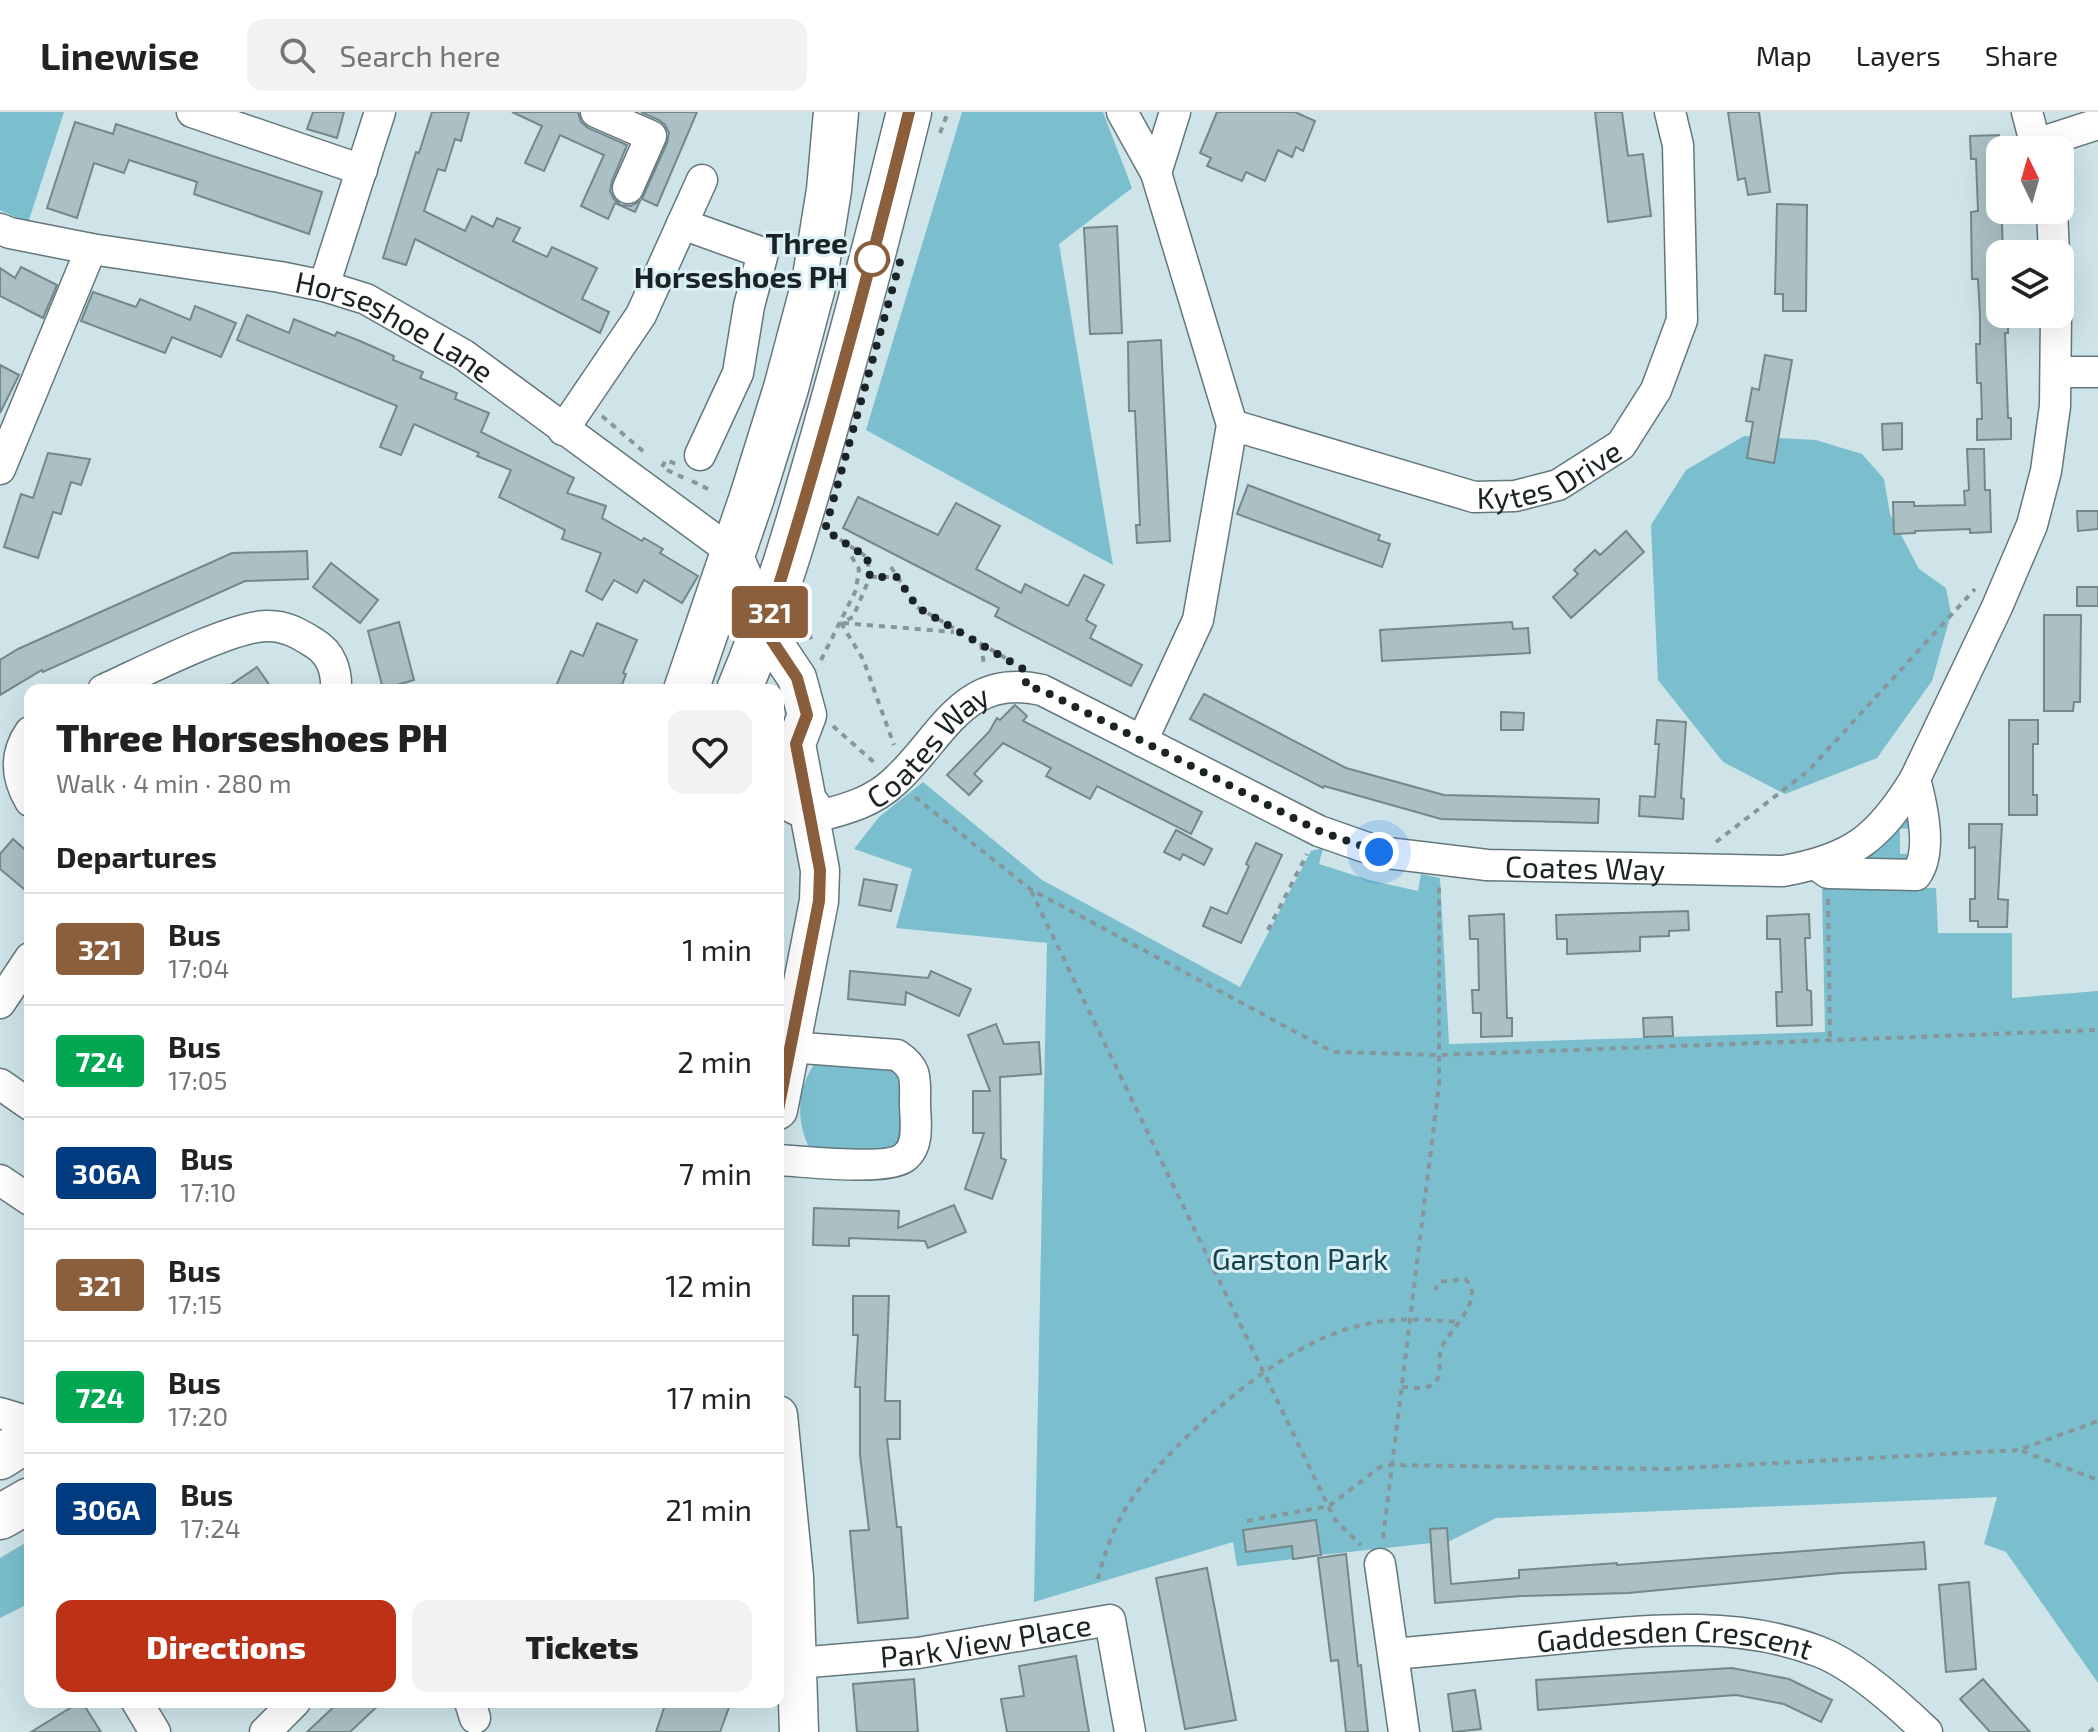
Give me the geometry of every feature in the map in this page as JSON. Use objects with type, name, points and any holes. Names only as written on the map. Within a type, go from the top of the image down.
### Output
[{"type":"highway","points":[[688,684],[786,388],[814,283],[829,190],[836,112]]},
{"type":"highway","points":[[742,684],[765,630],[839,380],[923,127]]},
{"type":"highway","points":[[732,552],[774,506],[806,399],[839,380]]},
{"type":"highway","points":[[718,684],[765,630]]},
{"type":"highway","points":[[0,1457],[24,1442]]},
{"type":"highway","points":[[0,1517],[24,1503]]},
{"type":"main road","points":[[732,552],[765,630],[797,678],[807,715],[787,737],[800,806],[820,870],[819,901],[784,1076]]},
{"type":"main road","points":[[764,684],[765,630]]},
{"type":"main road","points":[[784,1536],[797,1663],[799,1732]]},
{"type":"street","points":[[192,112],[362,170]]},
{"type":"street","points":[[324,286],[380,112]]},
{"type":"street","points":[[596,112],[651,136],[628,188]]},
{"type":"street","points":[[1122,112],[1156,173],[1232,425],[1198,620],[1142,741]]},
{"type":"street","points":[[1156,173],[1175,112]]},
{"type":"street","name":"Kytes Drive","points":[[1232,425],[1474,497],[1515,496],[1558,485],[1621,445],[1656,390],[1682,320],[1678,145],[1670,112]]},
{"type":"street","points":[[2027,112],[2033,136]]},
{"type":"street","points":[[2066,136],[2098,124]]},
{"type":"street","points":[[563,430],[641,315],[702,180]]},
{"type":"street","points":[[682,224],[763,253],[749,306],[738,373],[700,455]]},
{"type":"street","name":"Horseshoe Lane","points":[[0,229],[91,249],[280,277],[366,299],[464,355],[732,552]]},
{"type":"street","points":[[0,469],[91,249]]},
{"type":"street","name":"Coates Way","points":[[800,806],[862,804],[896,781],[960,708],[973,698],[995,689],[1027,687],[1042,690],[1319,831],[1379,852],[1487,865],[1783,871],[1822,869],[1876,833],[1915,779],[2032,525],[2046,471],[2057,372],[2056,328]]},
{"type":"street","points":[[2057,372],[2098,372]]},
{"type":"street","points":[[738,373],[786,388]]},
{"type":"street","points":[[117,684],[241,630],[268,625],[296,632],[320,646],[332,660],[335,684]]},
{"type":"street","points":[[24,743],[18,771],[24,791]]},
{"type":"street","points":[[1822,869],[1906,877],[1916,875],[1924,860],[1924,834],[1923,809],[1915,779]]},
{"type":"street","points":[[0,1003],[24,967]]},
{"type":"street","points":[[784,1160],[867,1165],[895,1163],[907,1156],[915,1141],[915,1077],[910,1064],[897,1055],[789,1047]]},
{"type":"street","points":[[0,1084],[24,1101]]},
{"type":"street","points":[[0,1180],[24,1195]]},
{"type":"street","points":[[0,1413],[24,1420]]},
{"type":"street","points":[[1380,1564],[1404,1732]]},
{"type":"street","name":"Park View Place","points":[[797,1663],[918,1653],[1110,1620],[1130,1732]]},
{"type":"street","name":"Gaddesden Crescent","points":[[1394,1654],[1660,1630],[1712,1630],[1771,1637],[1822,1652],[1865,1680],[1927,1732]]},
{"type":"street","points":[[141,1708],[155,1732]]},
{"type":"street","points":[[265,1732],[289,1708]]},
{"type":"path","points":[[923,127],[948,112]]},
{"type":"path","points":[[596,411],[662,467],[712,491]]},
{"type":"path","points":[[707,499],[714,497]]},
{"type":"path","points":[[825,530],[867,557],[870,577],[853,617],[841,623]]},
{"type":"path","points":[[805,605],[817,667],[841,623],[858,579],[857,561],[850,554]]},
{"type":"path","points":[[891,567],[917,607],[1023,669],[1027,687]]},
{"type":"path","points":[[1697,869],[1703,852],[1808,771],[1990,575],[2009,578]]},
{"type":"path","points":[[870,577],[897,577]]},
{"type":"path","points":[[841,623],[959,632]]},
{"type":"path","points":[[841,623],[863,659],[899,778]]},
{"type":"path","points":[[829,722],[1030,889],[1333,1052],[1440,1055],[2098,1030]]},
{"type":"path","points":[[1268,930],[1319,831]]},
{"type":"path","points":[[1380,1564],[1439,1085],[1439,861]]},
{"type":"path","points":[[1822,869],[1830,1041]]},
{"type":"path","points":[[1030,889],[1335,1520],[1380,1564]]},
{"type":"path","points":[[1402,1387],[1422,1388],[1433,1385],[1437,1380],[1441,1348],[1461,1322],[1470,1298],[1469,1282],[1456,1279],[1439,1282],[1435,1290]]},
{"type":"path","points":[[1098,1579],[1105,1552],[1133,1498],[1176,1447],[1215,1411],[1298,1349],[1340,1331],[1372,1322],[1410,1318],[1461,1322]]},
{"type":"path","points":[[1247,1521],[1329,1506],[1380,1467],[1392,1465],[1666,1469],[2019,1450],[2098,1421]]},
{"type":"path","points":[[2019,1450],[2098,1480]]},
{"type":"path","points":[[2089,1732],[2098,1725]]},
{"type":"green space","points":[[0,112],[64,112],[28,223],[0,210]]},
{"type":"green space","points":[[962,112],[1103,112],[1132,188],[1059,244],[1113,565],[866,430]]},
{"type":"green space","points":[[1744,436],[1816,440],[1862,454],[1884,479],[1890,514],[1919,569],[1946,588],[1951,614],[1932,681],[1877,758],[1785,794],[1723,762],[1658,680],[1651,525],[1686,470]]},
{"type":"green space","name":"Garston Park","points":[[923,782],[1042,880],[1240,987],[1311,851],[1323,848],[1319,864],[1418,891],[1421,874],[1440,878],[1449,1044],[1825,1032],[1822,889],[1936,888],[1938,933],[2012,933],[2012,998],[2098,991],[2098,1683],[2006,1552],[1984,1544],[1997,1497],[1496,1518],[1450,1541],[1321,1555],[1316,1520],[1244,1530],[1246,1552],[1292,1546],[1293,1559],[1237,1566],[1233,1542],[1034,1602],[1047,943],[896,928],[912,869],[854,849],[879,817]]},
{"type":"green space","points":[[1908,808],[1917,828],[1900,829],[1900,854],[1917,854],[1917,862],[1850,862]]},
{"type":"green space","points":[[815,1063],[894,1066],[907,1082],[902,1132],[893,1152],[813,1155],[803,1132],[800,1109],[804,1086]]},
{"type":"green space","points":[[24,1544],[24,1606],[0,1618],[0,1558]]},
{"type":"building","points":[[313,112],[344,112],[337,138],[307,129]]},
{"type":"building","points":[[432,112],[469,112],[461,141],[455,139],[445,171],[438,169],[424,211],[465,231],[472,216],[493,227],[497,218],[520,228],[513,241],[547,257],[552,247],[597,268],[582,299],[609,312],[600,333],[415,239],[406,265],[383,258],[416,152],[419,153]]},
{"type":"building","points":[[512,112],[578,112],[581,122],[588,128],[627,145],[610,191],[621,205],[631,206],[640,201],[635,212],[615,203],[608,219],[581,206],[604,155],[560,135],[544,171],[525,163],[542,126]]},
{"type":"building","points":[[641,112],[697,112],[657,206],[642,199],[669,133],[659,120]]},
{"type":"building","points":[[1217,112],[1295,112],[1315,121],[1303,151],[1296,147],[1292,157],[1278,150],[1265,181],[1246,172],[1242,181],[1207,166],[1211,158],[1200,153]]},
{"type":"building","points":[[1595,112],[1622,112],[1628,156],[1643,154],[1651,216],[1608,222]]},
{"type":"building","points":[[1728,112],[1759,112],[1770,192],[1748,195],[1745,178],[1738,180]]},
{"type":"building","points":[[75,122],[113,134],[116,124],[322,192],[309,234],[194,194],[197,182],[129,160],[124,173],[94,163],[77,218],[47,208]]},
{"type":"building","points":[[1999,135],[1986,136],[1986,224],[2002,224],[2003,240],[1986,240],[1986,328],[2008,328],[2008,333],[2005,333],[2011,439],[1977,440],[1977,419],[1982,419],[1976,344],[1980,344],[1980,315],[1978,279],[1972,279],[1971,212],[1978,211],[1976,159],[1971,159],[1970,136]]},
{"type":"building","points":[[1777,204],[1807,205],[1806,311],[1783,311],[1783,294],[1775,294]]},
{"type":"building","points":[[1117,226],[1122,333],[1090,334],[1084,228]]},
{"type":"building","points":[[21,267],[57,285],[43,318],[0,296],[0,268],[15,278]]},
{"type":"building","points":[[93,292],[136,307],[140,299],[190,320],[195,306],[236,323],[221,357],[172,337],[165,353],[81,321]]},
{"type":"building","points":[[247,315],[289,333],[294,319],[335,336],[337,332],[360,341],[394,356],[393,360],[423,372],[420,378],[457,393],[455,399],[489,413],[481,432],[574,478],[567,493],[606,506],[602,518],[663,549],[660,553],[698,576],[682,603],[644,580],[637,593],[614,580],[602,600],[586,591],[601,553],[562,539],[565,530],[499,497],[511,470],[414,424],[401,455],[380,447],[397,406],[237,340]]},
{"type":"building","points":[[1161,340],[1170,541],[1137,543],[1136,525],[1140,525],[1135,411],[1129,411],[1128,342]]},
{"type":"building","points":[[1765,355],[1792,360],[1774,463],[1747,458],[1753,422],[1746,421],[1752,388],[1759,390]]},
{"type":"building","points":[[0,365],[19,375],[0,413]]},
{"type":"building","points":[[1902,423],[1902,449],[1883,450],[1882,424]]},
{"type":"building","points":[[1967,449],[1984,449],[1985,490],[1990,490],[1991,532],[1970,533],[1970,529],[1894,534],[1893,502],[1914,502],[1914,506],[1965,505],[1964,491],[1969,490]]},
{"type":"building","points":[[48,453],[90,459],[81,485],[71,482],[61,514],[53,512],[38,558],[4,547],[21,494],[33,498]]},
{"type":"building","points":[[1248,485],[1380,535],[1378,540],[1390,544],[1382,567],[1237,514]]},
{"type":"building","points":[[858,497],[938,535],[956,503],[1000,526],[976,569],[1021,593],[1025,584],[1068,606],[1084,575],[1104,585],[1086,620],[1096,626],[1090,638],[1142,665],[1131,686],[995,616],[999,608],[843,528]]},
{"type":"building","points":[[2077,511],[2098,511],[2098,529],[2078,531]]},
{"type":"building","points":[[1626,531],[1644,552],[1571,618],[1553,597],[1578,574],[1574,570],[1595,550],[1600,555]]},
{"type":"building","points":[[307,551],[308,579],[245,581],[42,670],[0,695],[0,660],[18,649],[232,553]]},
{"type":"building","points":[[331,563],[378,600],[360,623],[313,587]]},
{"type":"building","points":[[2077,587],[2098,587],[2098,606],[2077,606]]},
{"type":"building","points":[[2044,615],[2081,615],[2080,702],[2074,702],[2073,711],[2044,711]]},
{"type":"building","points":[[399,622],[414,680],[382,684],[368,631]]},
{"type":"building","points":[[1512,622],[1513,629],[1528,628],[1530,653],[1382,661],[1380,630]]},
{"type":"building","points":[[597,623],[637,640],[623,673],[626,674],[622,684],[557,684],[571,651],[583,656]]},
{"type":"building","points":[[257,667],[269,684],[232,684]]},
{"type":"building","points":[[1204,694],[1346,768],[1444,795],[1599,799],[1598,823],[1441,819],[1323,788],[1190,719]]},
{"type":"building","points":[[1015,705],[1027,716],[1023,721],[1202,812],[1191,834],[1097,786],[1090,799],[1046,776],[1051,768],[1003,743],[974,774],[982,781],[969,795],[947,775],[989,732],[997,718],[1000,720]]},
{"type":"building","points":[[1501,712],[1524,713],[1523,730],[1501,730]]},
{"type":"building","points":[[1657,720],[1686,722],[1681,798],[1684,799],[1683,819],[1639,816],[1640,796],[1655,797],[1659,744],[1655,744]]},
{"type":"building","points":[[2009,720],[2038,720],[2038,744],[2033,744],[2033,795],[2037,795],[2037,815],[2009,815]]},
{"type":"building","points":[[1969,824],[2002,824],[1998,899],[2008,900],[2007,927],[1978,927],[1978,921],[1970,921],[1970,899],[1975,899],[1975,847],[1969,848]]},
{"type":"building","points":[[1176,830],[1212,849],[1204,865],[1183,854],[1180,860],[1164,852]]},
{"type":"building","points":[[13,839],[24,849],[24,889],[0,869],[0,854]]},
{"type":"building","points":[[1256,843],[1282,855],[1241,943],[1203,926],[1211,907],[1227,914]]},
{"type":"building","points":[[864,879],[897,885],[891,911],[859,905]]},
{"type":"building","points":[[1688,911],[1689,930],[1669,931],[1669,936],[1640,937],[1640,951],[1567,954],[1567,939],[1557,939],[1556,915]]},
{"type":"building","points":[[1504,914],[1507,1018],[1512,1018],[1512,1036],[1481,1037],[1481,1013],[1473,1013],[1472,990],[1479,990],[1478,939],[1470,939],[1469,916]]},
{"type":"building","points":[[1809,914],[1810,938],[1805,938],[1812,1025],[1777,1026],[1776,992],[1782,992],[1780,939],[1767,939],[1767,916]]},
{"type":"building","points":[[850,971],[928,978],[931,971],[971,989],[959,1016],[906,992],[905,1005],[848,999]]},
{"type":"building","points":[[1672,1017],[1673,1036],[1644,1037],[1643,1018]]},
{"type":"building","points":[[996,1024],[1004,1044],[1039,1042],[1041,1074],[1000,1077],[1001,1158],[1006,1160],[992,1199],[965,1189],[984,1133],[973,1133],[973,1091],[990,1091],[968,1035]]},
{"type":"building","points":[[954,1205],[966,1232],[928,1248],[925,1241],[849,1238],[849,1246],[813,1245],[814,1208],[899,1211],[898,1228]]},
{"type":"building","points":[[853,1296],[889,1296],[885,1401],[900,1401],[900,1439],[887,1439],[897,1527],[901,1527],[908,1618],[858,1623],[850,1531],[869,1530],[860,1455],[860,1387],[855,1387],[858,1335],[853,1335]]},
{"type":"building","points":[[1316,1520],[1321,1555],[1293,1559],[1292,1546],[1246,1552],[1243,1530]]},
{"type":"building","points":[[1447,1528],[1451,1584],[1519,1578],[1519,1570],[1924,1542],[1926,1569],[1841,1573],[1628,1593],[1521,1596],[1435,1603],[1430,1529]]},
{"type":"building","points":[[1346,1554],[1368,1732],[1346,1732],[1338,1660],[1331,1661],[1318,1558]]},
{"type":"building","points":[[1207,1568],[1236,1720],[1185,1729],[1156,1578]]},
{"type":"building","points":[[1969,1582],[1976,1669],[1946,1672],[1939,1585]]},
{"type":"building","points":[[1076,1656],[1089,1732],[1007,1732],[1001,1699],[1024,1696],[1019,1666]]},
{"type":"building","points":[[1732,1668],[1789,1679],[1832,1700],[1821,1722],[1784,1704],[1736,1695],[1538,1710],[1536,1680]]},
{"type":"building","points":[[914,1679],[918,1732],[857,1732],[853,1684]]},
{"type":"building","points":[[1983,1679],[2030,1732],[1990,1732],[1960,1699]]},
{"type":"building","points":[[1475,1690],[1481,1729],[1453,1732],[1448,1694]]},
{"type":"building","points":[[70,1708],[86,1708],[101,1732],[31,1732]]},
{"type":"building","points":[[333,1708],[376,1708],[350,1732],[307,1732]]},
{"type":"building","points":[[664,1708],[729,1708],[720,1732],[656,1732]]},
{"type":"bus line","name":"321","points":[[784,1076],[819,901],[820,870],[796,744],[807,715],[797,678],[765,630],[839,380],[909,112]]},
{"type":"place","name":"Three Horseshoes PH","points":[[872,259]]},
{"type":"route","points":[[872,259],[900,262],[825,530],[867,557],[870,577],[897,577],[917,607],[1023,669],[1027,687],[1042,690],[1319,831],[1379,852]]}]
